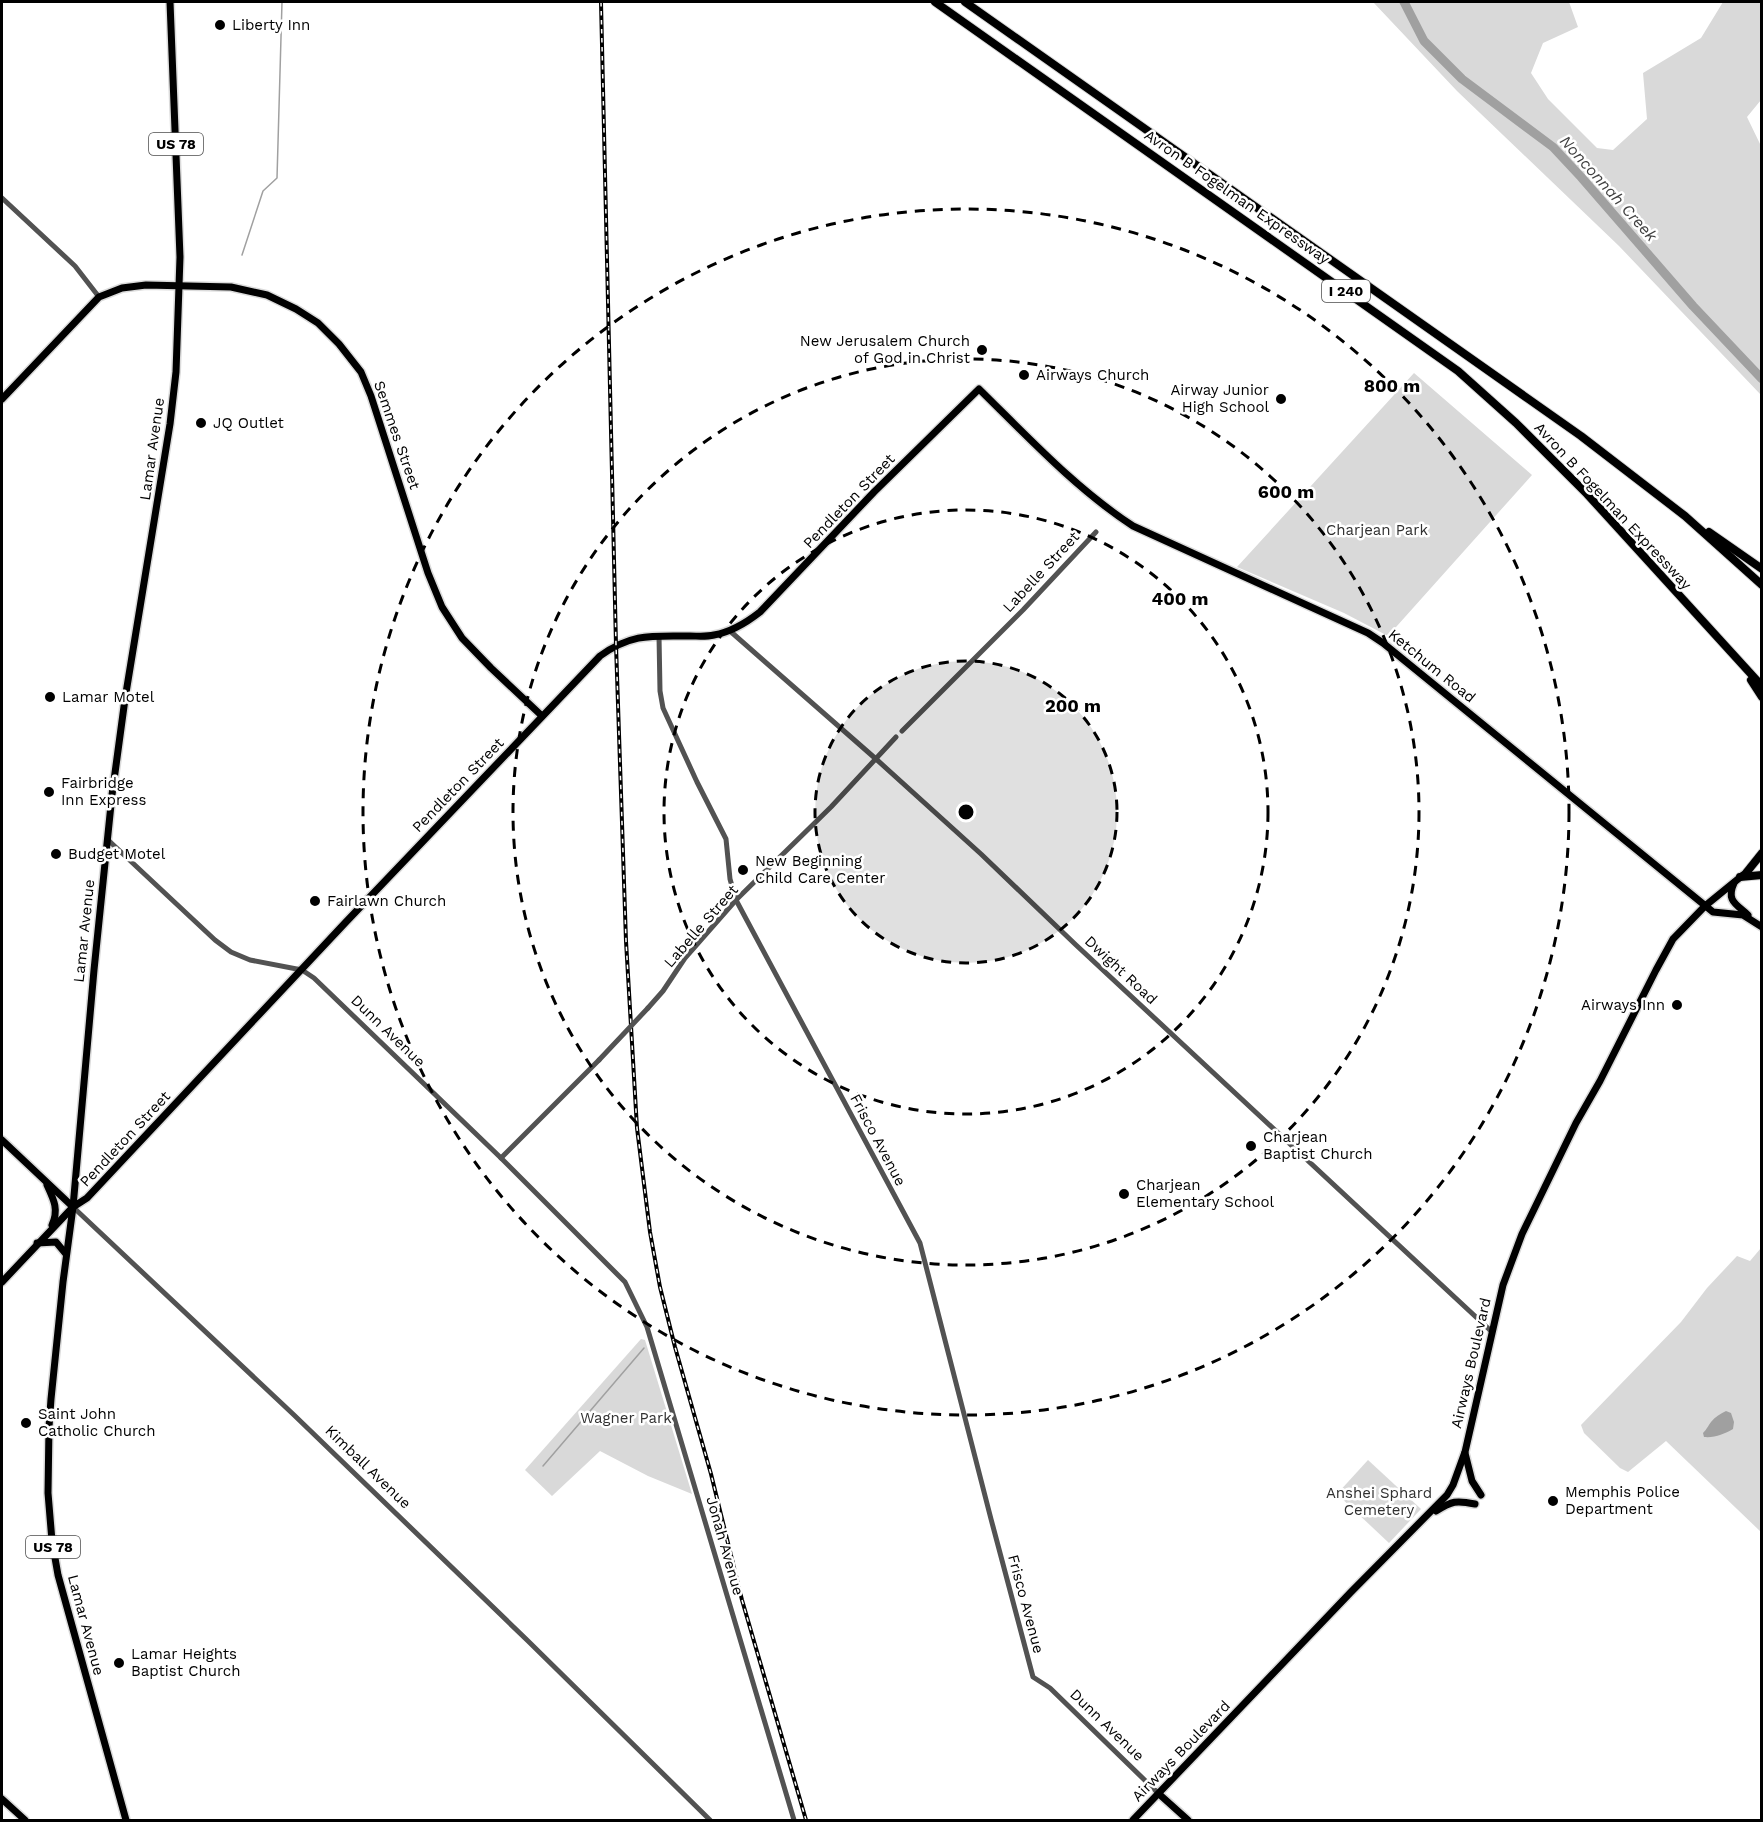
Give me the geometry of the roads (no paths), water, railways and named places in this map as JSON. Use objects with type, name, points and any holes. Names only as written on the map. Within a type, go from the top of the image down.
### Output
[{"type":"highway","name":"Avron B Fogelman Expressway","points":[[935,2],[1458,371],[1516,423],[1587,494],[1761,686]]},
{"type":"highway","name":"Avron B Fogelman Expressway","points":[[965,2],[1581,436],[1685,516],[1761,585]]},
{"type":"highway","points":[[1685,516],[1761,569]]},
{"type":"highway","points":[[1742,666],[1761,697]]},
{"type":"highway","points":[[1740,877],[1761,853]]},
{"type":"highway","points":[[1740,877],[1761,875]]},
{"type":"main road","name":"Lamar Avenue","points":[[126,1821],[60,1583],[52,1541],[48,1493],[49,1427],[66,1254],[73,1207],[107,839],[125,699],[170,424],[176,372],[180,286],[179,217],[170,2]]},
{"type":"main road","name":"Semmes Street","points":[[2,399],[99,297],[127,287],[156,285],[231,287],[267,295],[296,309],[318,323],[339,344],[361,372],[372,396],[428,573],[442,607],[462,638],[542,716]]},
{"type":"main road","name":"Pendleton Street","points":[[2,1281],[73,1207],[87,1198],[600,656],[622,642],[635,638],[711,636],[730,631],[759,612],[874,492],[979,389]]},
{"type":"main road","name":"Ketchum Road","points":[[979,389],[1064,471],[1112,513],[1133,526],[1368,633],[1713,912],[1743,915],[1761,927]]},
{"type":"main road","name":"Airways Boulevard","points":[[1133,1821],[1351,1592],[1447,1495],[1465,1452],[1503,1285],[1522,1234],[1576,1123],[1671,943],[1705,906],[1761,861]]},
{"type":"main road","points":[[1740,877],[1730,894],[1732,901],[1751,919]]},
{"type":"main road","name":"Kimball Avenue","points":[[2,1140],[73,1207]]},
{"type":"main road","points":[[45,1180],[57,1212],[49,1232]]},
{"type":"main road","points":[[37,1243],[56,1242],[66,1254]]},
{"type":"main road","points":[[1465,1452],[1472,1481],[1481,1495]]},
{"type":"main road","points":[[1426,1518],[1449,1503],[1458,1501],[1475,1504]]},
{"type":"main road","name":"Dunn Avenue","points":[[1159,1794],[1188,1821]]},
{"type":"main road","points":[[2,1799],[25,1821]]},
{"type":"street","points":[[2,198],[75,266],[99,297]]},
{"type":"street","name":"Labelle Street","points":[[902,731],[1023,610],[1096,532]]},
{"type":"street","name":"Dwight Road","points":[[730,631],[981,854],[1491,1331]]},
{"type":"street","name":"Frisco Avenue","points":[[660,636],[660,691],[663,708],[726,839],[730,879],[736,900],[920,1243],[1033,1677]]},
{"type":"street","name":"Labelle Street","points":[[501,1158],[648,1008],[663,991],[685,958],[736,900],[831,807],[896,737]]},
{"type":"street","name":"Dunn Avenue","points":[[107,839],[215,940],[231,952],[250,960],[302,970],[314,978],[501,1158],[625,1282]]},
{"type":"street","name":"Kimball Avenue","points":[[73,1207],[294,1414],[710,1821]]},
{"type":"street","name":"Jonah Avenue","points":[[625,1282],[647,1327],[794,1821]]},
{"type":"street","name":"Dunn Avenue","points":[[1033,1677],[1050,1688],[1159,1794]]},
{"type":"waterway","points":[[242,255],[263,191],[277,178],[282,2]]},
{"type":"waterway","name":"Nonconnah Creek","points":[[1404,2],[1424,41],[1462,79],[1553,147],[1693,306],[1762,379]]},
{"type":"waterway","points":[[543,1466],[644,1348]]},
{"type":"railway","points":[[601,2],[616,645],[626,941],[637,1128],[650,1232],[660,1287],[711,1474],[742,1600],[806,1820]]},
{"type":"place","name":"Liberty Inn","points":[[220,25]]},
{"type":"place","name":"New Jerusalem Church of God in Christ","points":[[982,350]]},
{"type":"place","name":"Airways Church","points":[[1024,375]]},
{"type":"place","name":"Airway Junior High School","points":[[1281,399]]},
{"type":"place","name":"JQ Outlet","points":[[201,423]]},
{"type":"place","name":"Lamar Motel","points":[[50,697]]},
{"type":"place","name":"Fairbridge Inn Express","points":[[49,792]]},
{"type":"place","name":"Budget Motel","points":[[56,854]]},
{"type":"place","name":"New Beginning Child Care Center","points":[[743,870]]},
{"type":"place","name":"Fairlawn Church","points":[[315,901]]},
{"type":"place","name":"Airways Inn","points":[[1677,1005]]},
{"type":"place","name":"Charjean Baptist Church","points":[[1251,1146]]},
{"type":"place","name":"Charjean Elementary School","points":[[1124,1194]]},
{"type":"place","name":"Saint John Catholic Church","points":[[26,1423]]},
{"type":"place","name":"Memphis Police Department","points":[[1553,1501]]},
{"type":"place","name":"Lamar Heights Baptist Church","points":[[119,1663]]},
{"type":"park label","name":"Charjean Park","points":[[1377,530]]},
{"type":"park label","name":"Wagner Park","points":[[626,1418]]},
{"type":"park label","name":"Anshei Sphard Cemetery","points":[[1379,1502]]}]
